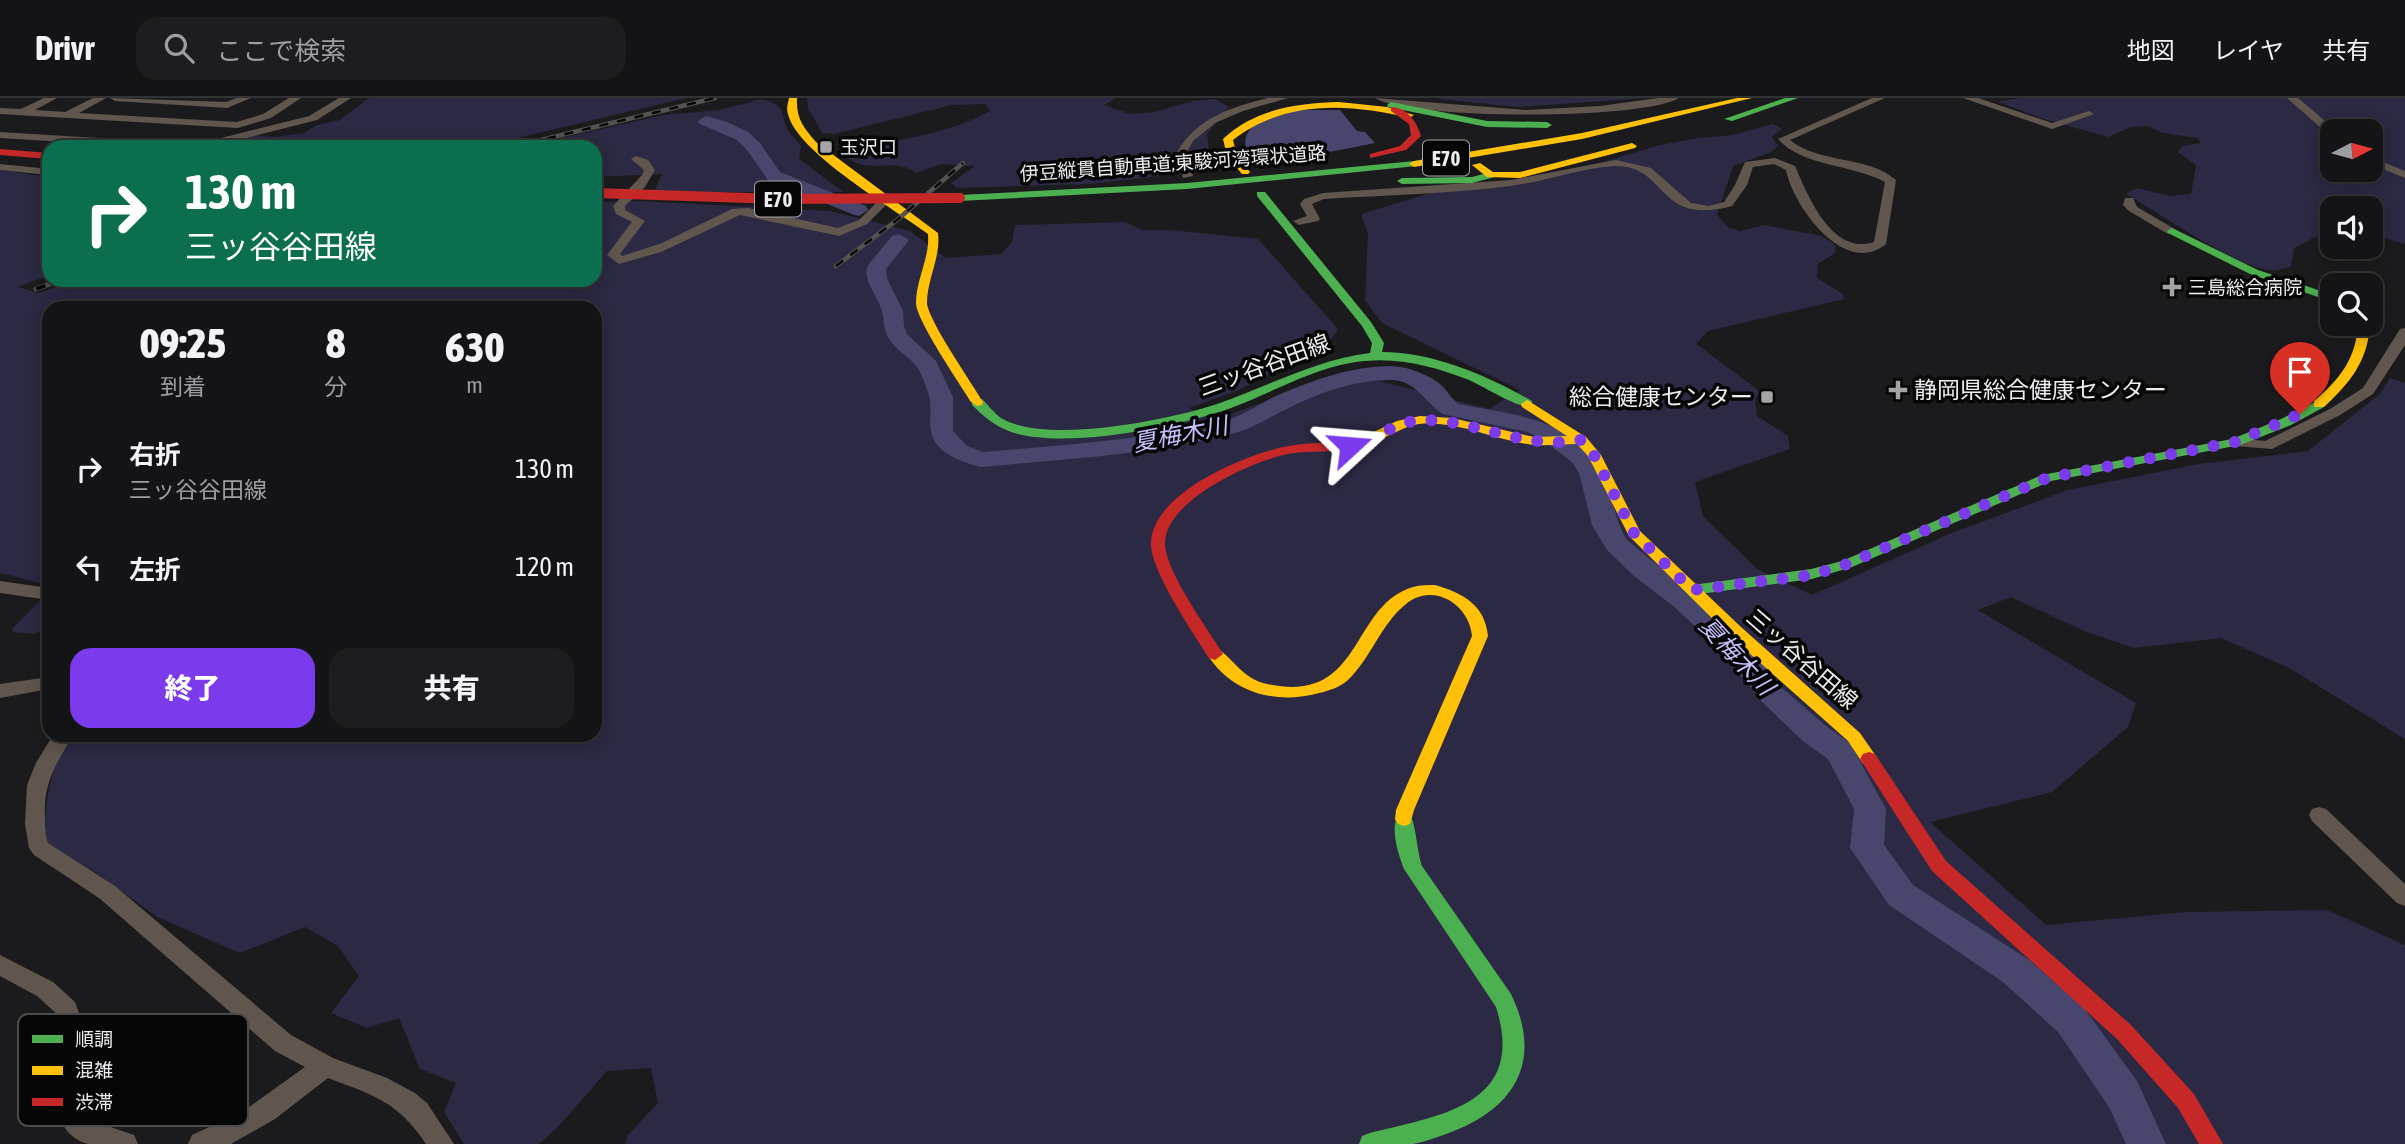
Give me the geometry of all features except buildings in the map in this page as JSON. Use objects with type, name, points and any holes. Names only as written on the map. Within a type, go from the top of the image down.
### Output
[{"type":"main road","name":"三ッ谷谷田線","points":[[793,98],[792,115],[797,125],[830,159],[918,219],[933,233],[935,243],[920,295],[922,310],[975,400],[998,422],[1013,427],[1062,434],[1147,426],[1224,406],[1302,372],[1342,360],[1375,356],[1416,361],[1477,379],[1517,398],[1578,440],[1594,455],[1634,533],[1735,631],[1854,737],[1939,866],[2124,1032],[2186,1101],[2212,1144]]},
{"type":"main road","points":[[1325,98],[1262,107],[1230,125],[1221,139],[1221,147],[1241,172],[1232,156],[1228,139],[1235,126],[1253,114],[1279,105],[1320,100],[1388,104],[1424,118],[1450,140]]},
{"type":"main road","points":[[1344,98],[1388,104],[1472,124],[1517,127],[1622,116],[1721,98]]},
{"type":"main road","name":"伊豆縦貫自動車道;東駿河湾環状道路","points":[[602,193],[778,199],[960,198],[1138,190],[1434,160],[1578,136],[1748,98]]},
{"type":"main road","points":[[1701,127],[1794,98]]},
{"type":"main road","points":[[1055,194],[1285,170],[1389,152],[1402,148],[1416,136],[1413,123],[1388,104]]},
{"type":"main road","points":[[1138,190],[1472,180],[1484,168],[1520,175],[1650,141]]},
{"type":"main road","points":[[0,152],[42,155]]},
{"type":"main road","points":[[1258,194],[1357,327],[1375,356]]},
{"type":"main road","points":[[2172,231],[2254,272],[2320,295]]},
{"type":"main road","points":[[1692,590],[1823,572],[2058,474],[2235,442],[2286,422],[2332,395],[2353,370],[2364,336]]},
{"type":"main road","points":[[1370,1144],[1469,1114],[1498,1094],[1512,1069],[1511,1033],[1506,1006],[1413,869],[1406,852],[1403,831],[1405,810],[1480,636],[1479,618],[1468,604],[1448,594],[1422,591],[1410,594],[1389,610],[1353,664],[1339,678],[1316,689],[1293,693],[1251,687],[1233,678],[1217,661],[1165,567],[1158,544],[1161,527],[1170,512],[1239,467],[1284,451],[1367,442],[1402,424],[1418,420],[1440,421],[1548,442],[1578,440]]},
{"type":"street","points":[[21,113],[52,98]]},
{"type":"street","points":[[65,116],[100,98]]},
{"type":"street","points":[[115,98],[193,100],[227,105],[246,98]]},
{"type":"street","points":[[0,111],[238,125],[255,121],[296,98]]},
{"type":"street","points":[[225,140],[313,118],[346,98]]},
{"type":"street","points":[[1187,176],[1182,152],[1194,134],[1250,102],[1283,98]]},
{"type":"street","points":[[1388,104],[1524,114],[1606,110],[1674,98]]},
{"type":"street","points":[[1299,221],[1314,219],[1306,204],[1323,196],[1499,184],[1616,163],[1647,170],[1680,202],[1709,209],[1728,204],[1741,186],[1749,164],[1774,161],[1791,168],[1793,178],[1829,236],[1854,247],[1875,246],[1880,244],[1885,211],[1891,195],[1890,180],[1873,171],[1796,148],[1783,139],[1880,98]]},
{"type":"street","points":[[1968,98],[2052,126],[2089,114]]},
{"type":"street","points":[[2292,98],[2320,122]]},
{"type":"street","points":[[170,140],[197,124]]},
{"type":"street","points":[[0,135],[64,140]]},
{"type":"street","points":[[636,159],[645,162],[650,170],[647,177],[619,206],[621,212],[639,221],[613,255],[619,260],[632,258],[691,234],[717,217],[736,211],[748,211],[839,232],[863,222],[886,199]]},
{"type":"street","points":[[2384,166],[2405,175]]},
{"type":"street","points":[[0,167],[42,171]]},
{"type":"street","points":[[2129,200],[2133,209],[2172,231]]},
{"type":"street","points":[[2235,442],[2267,446],[2335,412],[2368,391],[2405,332]]},
{"type":"street","points":[[0,587],[42,593]]},
{"type":"street","points":[[0,691],[42,684]]},
{"type":"street","points":[[58,742],[39,771],[35,784],[36,842],[41,849],[107,892],[283,1043],[325,1066],[378,1086],[406,1101],[418,1111],[441,1144]]},
{"type":"street","points":[[2319,815],[2405,897]]},
{"type":"street","points":[[0,965],[56,997],[69,1014]]},
{"type":"street","points":[[248,1123],[282,1101],[325,1066]]},
{"type":"street","points":[[79,1126],[87,1133],[125,1144]]},
{"type":"street","points":[[201,1144],[241,1126]]},
{"type":"shaded area","points":[[369,98],[686,98],[509,140],[236,140],[255,135],[274,137],[304,133],[317,125],[340,120]]},
{"type":"shaded area","points":[[807,98],[1116,98],[1104,105],[1130,114],[1154,112],[1193,101],[1215,99],[1229,107],[1207,134],[1210,158],[1207,171],[1089,184],[957,188],[951,183],[975,166],[941,164],[917,173],[898,166],[858,164],[841,151],[858,145],[897,141],[953,127],[990,111],[985,104],[952,105],[834,134],[822,133],[808,108]]},
{"type":"shaded area","points":[[1432,98],[1647,98],[1517,107]]},
{"type":"shaded area","points":[[2018,98],[2405,98],[2405,244],[2383,238],[2383,196],[2320,196],[2320,236],[2294,248],[2291,267],[2272,270],[2256,267],[2219,250],[2126,194],[2137,188],[2170,196],[2191,194],[2196,165],[2178,152],[2182,146],[2201,143],[2197,138],[2163,133],[2147,126],[2131,127],[2108,137],[2044,119],[1998,102]]},
{"type":"shaded area","points":[[762,99],[776,105],[782,111],[789,132],[801,146],[799,159],[843,192],[654,192],[662,174],[602,177],[602,140],[553,140],[663,115],[719,110]]},
{"type":"shaded area","points":[[1288,110],[1340,110],[1357,131],[1365,132],[1375,143],[1290,157],[1258,157],[1248,154],[1245,144],[1250,129],[1263,120]]},
{"type":"shaded area","points":[[1773,124],[1782,129],[1772,137],[1778,146],[1771,152],[1733,166],[1717,215],[1728,227],[1740,231],[1764,225],[1822,236],[1835,245],[1835,253],[1818,264],[1817,278],[1843,294],[1844,299],[1708,331],[1696,344],[1758,390],[1759,394],[1755,399],[1757,416],[1788,436],[1790,449],[1695,482],[1703,516],[1757,569],[1812,595],[1949,534],[2068,490],[2199,464],[2308,451],[2380,394],[2390,378],[2405,383],[2405,739],[2289,668],[2221,638],[2134,648],[2084,631],[2011,597],[1978,610],[2136,703],[2128,727],[2052,792],[1930,822],[2046,925],[2186,912],[2327,910],[2405,945],[2405,1144],[625,1144],[628,1135],[658,1103],[651,1068],[607,1071],[557,1128],[539,1144],[464,1144],[444,1112],[456,1083],[420,1069],[399,1018],[367,1028],[331,1013],[359,976],[338,946],[305,927],[240,953],[157,917],[96,873],[45,842],[50,786],[68,742],[602,742],[602,301],[42,301],[42,583],[0,573],[0,170],[42,176],[42,278],[18,287],[39,293],[56,287],[602,287],[602,202],[637,201],[830,211],[910,231],[946,258],[1001,254],[1012,242],[1015,225],[1125,222],[1143,230],[1171,230],[1258,239],[1338,329],[1328,344],[1237,391],[1189,408],[1213,420],[1349,373],[1489,409],[1520,390],[1382,323],[1365,300],[1368,234],[1361,214],[1434,192],[1527,184],[1660,145],[1733,135]]},
{"type":"shaded area","points":[[42,598],[42,631],[34,634],[13,632],[12,629]]},
{"type":"waterway","name":"夏梅木川","points":[[706,121],[729,128],[742,136],[754,147],[774,176],[859,210]]},
{"type":"waterway","name":"夏梅木川","points":[[899,240],[876,268],[877,278],[893,311],[893,326],[898,337],[928,366],[942,397],[941,431],[947,441],[958,451],[981,460],[1129,446],[1223,429],[1248,422],[1280,403],[1343,379],[1393,373],[1410,376],[1433,390],[1440,402],[1451,409],[1534,427],[1548,433],[1581,457],[1591,473],[1605,525],[1616,544],[1643,570],[1682,599],[1728,640],[1771,694],[1815,734],[1839,751],[1870,809],[1867,848],[1901,895],[2016,971],[2071,1020],[2123,1094],[2146,1144]]},
{"type":"railway","points":[[541,140],[715,98]]},
{"type":"railway","points":[[836,266],[897,220],[963,163]]},
{"type":"railway","points":[[36,289],[42,287]]},
{"type":"traffic: fast","points":[[1729,119],[1794,98]]},
{"type":"traffic: fast","points":[[1391,105],[1487,124],[1547,125]]},
{"type":"traffic: fast","points":[[960,198],[1187,186],[1414,164]]},
{"type":"traffic: fast","points":[[1402,181],[1472,180],[1491,175]]},
{"type":"traffic: fast","points":[[1261,194],[1367,325],[1378,343],[1375,356]]},
{"type":"traffic: fast","points":[[2172,231],[2254,272],[2320,295]]},
{"type":"traffic: fast","points":[[977,402],[997,421],[1016,429],[1043,433],[1110,430],[1205,412],[1333,363],[1371,356],[1389,356],[1431,363],[1473,377],[1527,404]]},
{"type":"traffic: fast","points":[[1692,590],[1812,574],[1847,564],[2047,478],[2235,442],[2286,422],[2319,404]]},
{"type":"traffic: fast","points":[[1370,1144],[1435,1127],[1481,1106],[1502,1087],[1513,1054],[1512,1029],[1506,1006],[1413,869],[1406,847],[1404,819]]},
{"type":"traffic: slow","points":[[793,98],[792,114],[799,128],[813,144],[933,233],[933,252],[923,290],[922,310],[977,402]]},
{"type":"traffic: slow","points":[[1414,164],[1582,136],[1748,98]]},
{"type":"traffic: slow","points":[[1245,172],[1232,156],[1228,139],[1266,116],[1289,109],[1339,105],[1363,106],[1409,115]]},
{"type":"traffic: slow","points":[[1477,165],[1491,175],[1520,175],[1632,146]]},
{"type":"traffic: slow","points":[[2319,404],[2352,370],[2361,350],[2363,336]]},
{"type":"traffic: slow","points":[[1527,404],[1581,440],[1594,455],[1634,533],[1735,631],[1854,737],[1869,759]]},
{"type":"traffic: slow","points":[[1353,445],[1402,424],[1420,420],[1452,422],[1534,441],[1581,440]]},
{"type":"traffic: slow","points":[[1215,654],[1234,675],[1256,687],[1280,692],[1313,689],[1342,676],[1388,612],[1401,599],[1417,591],[1435,590],[1466,605],[1476,618],[1480,636],[1405,810],[1404,819]]},
{"type":"traffic: jam","points":[[1373,156],[1403,148],[1416,136],[1413,123],[1394,109]]},
{"type":"traffic: jam","points":[[0,152],[42,155]]},
{"type":"traffic: jam","points":[[602,193],[778,199],[960,198]]},
{"type":"traffic: jam","points":[[1215,654],[1166,569],[1158,545],[1161,528],[1186,498],[1206,484],[1248,463],[1292,449],[1353,445]]},
{"type":"traffic: jam","points":[[1869,759],[1939,866],[2124,1032],[2186,1101],[2212,1144]]},
{"type":"place","name":"玉沢口","points":[[826,147]]},
{"type":"place","name":"三島総合病院","points":[[2172,287]]},
{"type":"place","name":"静岡県総合健康センター","points":[[1898,390]]},
{"type":"place","name":"総合健康センター","points":[[1767,397]]},
{"type":"route","points":[[1350,446],[1367,442],[1402,424],[1418,420],[1440,421],[1548,442],[1581,440],[1594,455],[1634,533],[1692,590],[1823,572],[2058,474],[2235,442],[2300,414]]}]
